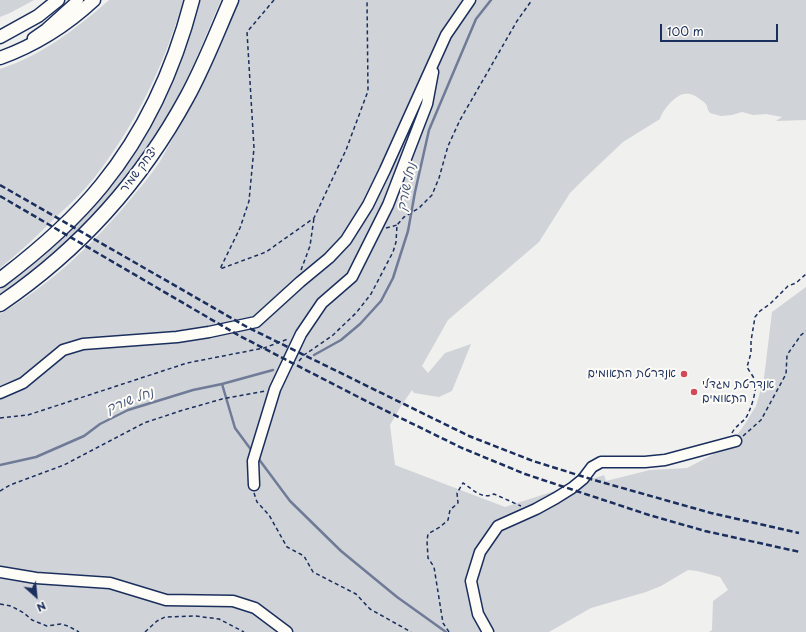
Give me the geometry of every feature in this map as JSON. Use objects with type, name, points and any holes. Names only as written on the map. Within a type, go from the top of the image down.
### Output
[{"type":"highway","name":"יצחק שמיר","points":[[0,280],[36,252],[83,207],[103,185],[123,156],[139,131],[165,81],[186,26],[192,0]]},
{"type":"highway","name":"יצחק שמיר","points":[[0,304],[20,291],[75,243],[97,222],[129,186],[157,148],[188,95],[231,0]]},
{"type":"main road","points":[[0,38],[38,16],[58,0]]},
{"type":"main road","points":[[0,58],[18,52],[54,33],[94,0]]},
{"type":"street","points":[[0,38],[26,27],[45,16],[66,0]]},
{"type":"street","points":[[0,58],[46,29],[78,0]]},
{"type":"street","points":[[0,393],[23,383],[63,350],[83,344],[177,337],[256,322],[329,258],[346,240],[368,205],[446,35],[470,0]]},
{"type":"street","points":[[254,485],[253,461],[275,390],[301,334],[322,303],[352,277],[388,205],[427,104],[436,55]]},
{"type":"street","points":[[488,632],[478,614],[471,581],[480,552],[498,526],[536,509],[556,498],[572,488],[583,479],[592,467],[601,462],[645,462],[665,460],[736,441]]},
{"type":"street","points":[[0,572],[36,578],[110,583],[166,600],[233,601],[255,608],[287,632]]},
{"type":"path","points":[[274,0],[247,32],[254,148],[249,201],[240,228],[220,268],[266,252],[314,218]]},
{"type":"path","points":[[300,282],[301,268],[310,246],[314,218],[346,150],[368,91],[367,0]]},
{"type":"path","points":[[294,366],[304,354],[332,336],[356,313],[371,294],[393,252],[396,242],[397,225],[404,217],[419,208],[432,195],[439,178],[448,146],[460,120],[517,21],[532,0]]},
{"type":"path","points":[[736,441],[761,420],[786,374],[787,355],[801,335],[806,331]]},
{"type":"path","points":[[0,418],[28,415],[187,363],[264,348],[301,334]]},
{"type":"path","points":[[0,491],[10,485],[64,465],[144,423],[222,399],[275,390]]},
{"type":"path","points":[[254,485],[253,494],[255,498],[269,515],[287,547],[304,556],[313,572],[356,594],[370,609],[411,632]]},
{"type":"path","points":[[0,604],[11,606],[24,613],[32,620],[47,626],[61,624],[79,632]]},
{"type":"path","points":[[145,632],[157,621],[165,617],[195,616],[218,619],[244,632]]},
{"type":"shaded area","points":[[0,0],[34,0],[0,17]]},
{"type":"shaded area","points":[[109,0],[183,0],[176,24],[158,71],[135,116],[109,158],[77,197],[15,256],[0,268],[0,69],[44,49],[71,31]]},
{"type":"shaded area","points":[[198,0],[221,0],[180,94],[147,148],[111,196],[90,218],[47,259],[0,296],[0,290],[42,257],[88,212],[139,143],[154,118],[171,82]]},
{"type":"shaded area","points":[[239,0],[806,0],[806,120],[776,121],[782,117],[766,114],[753,115],[742,112],[721,116],[710,113],[707,105],[693,95],[684,94],[677,97],[666,108],[660,119],[623,142],[570,193],[539,242],[448,320],[422,366],[428,373],[445,353],[471,344],[452,391],[439,397],[414,393],[412,390],[390,425],[395,465],[505,507],[604,475],[606,481],[650,470],[687,468],[729,446],[745,424],[756,406],[764,378],[772,312],[806,287],[806,632],[709,632],[712,630],[713,601],[728,590],[720,577],[688,570],[661,586],[646,592],[591,608],[549,632],[0,632],[0,314],[36,290],[69,263],[115,217],[152,173],[181,123]]},
{"type":"waterway","name":"נחל שורק","points":[[314,355],[341,340],[360,324],[381,301],[393,278],[408,231],[429,130],[476,19],[491,0]]},
{"type":"waterway","name":"נחל שורק","points":[[0,465],[36,457],[84,436],[100,424],[128,410],[193,390],[222,384],[273,370]]},
{"type":"waterway","points":[[222,384],[235,428],[252,451]]},
{"type":"waterway","points":[[258,458],[290,501],[341,551],[397,597],[446,632]]},
{"type":"railway","points":[[0,185],[247,327],[469,436],[533,461],[594,480],[711,513],[799,533]]},
{"type":"railway","points":[[0,196],[238,335],[370,403],[462,448],[525,474],[649,515],[705,531],[800,552]]},
{"type":"place","name":"אנדרטת התאומים","points":[[684,374]]},
{"type":"place","name":"אנדרטת מגדלי התאומים","points":[[694,392]]}]
